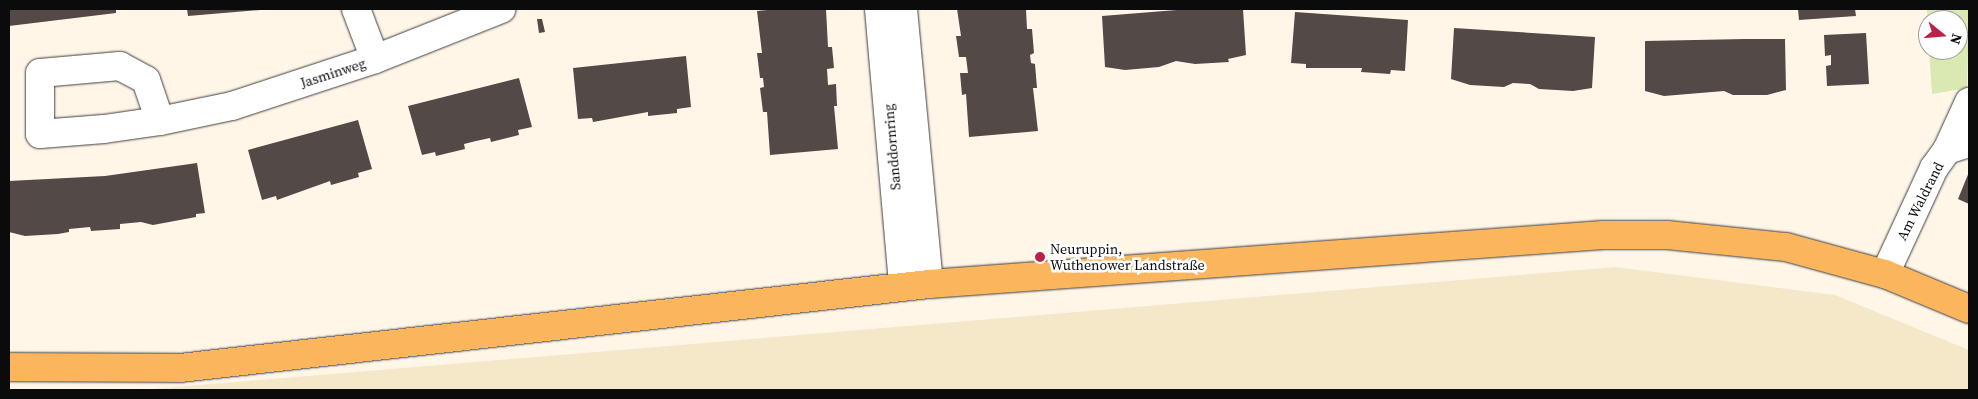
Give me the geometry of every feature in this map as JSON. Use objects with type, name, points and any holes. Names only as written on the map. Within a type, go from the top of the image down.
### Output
[{"type":"main road","points":[[9,367],[180,368],[916,285],[1603,235],[1667,235],[1786,247],[1885,274],[1969,309]]},
{"type":"street","points":[[356,9],[375,59]]},
{"type":"street","name":"Jasminweg","points":[[160,121],[232,106],[375,59],[501,9]]},
{"type":"street","name":"Sanddornring","points":[[879,9],[916,285]]},
{"type":"street","name":"Sanddornring","points":[[903,9],[916,285]]},
{"type":"street","name":"Am Waldrand","points":[[1885,274],[1934,168],[1958,146],[1969,102]]},
{"type":"shaded area","points":[[1615,267],[1835,295],[1969,350],[1969,390],[139,390]]},
{"type":"green space","points":[[1969,9],[1968,48],[1968,10],[1927,10]]},
{"type":"green space","points":[[1930,60],[1968,60],[1967,88],[1932,94]]},
{"type":"building","points":[[9,9],[116,9],[116,13],[9,26]]},
{"type":"building","points":[[187,9],[260,9],[260,10],[188,16]]},
{"type":"building","points":[[826,9],[828,47],[832,47],[834,68],[827,69],[828,85],[836,84],[837,106],[834,106],[838,149],[770,155],[767,112],[763,112],[760,88],[764,87],[763,78],[760,78],[757,53],[762,53],[757,11]]},
{"type":"building","points":[[957,9],[1026,9],[1027,29],[1032,29],[1034,53],[1030,55],[1031,63],[1035,64],[1037,88],[1033,88],[1038,131],[969,137],[966,94],[962,95],[960,73],[968,73],[966,57],[959,57],[956,36],[961,36]]},
{"type":"building","points":[[1189,9],[1243,9],[1246,55],[1228,59],[1229,62],[1195,64],[1176,61],[1159,67],[1125,70],[1105,67],[1102,16]]},
{"type":"building","points":[[1798,9],[1855,9],[1856,16],[1799,20]]},
{"type":"building","points":[[1295,12],[1408,20],[1405,71],[1391,70],[1390,74],[1361,72],[1362,68],[1306,68],[1306,64],[1291,63]]},
{"type":"building","points":[[537,19],[542,19],[545,32],[539,33]]},
{"type":"building","points":[[1454,28],[1595,37],[1592,88],[1573,91],[1539,89],[1530,84],[1513,83],[1504,87],[1470,85],[1451,79]]},
{"type":"building","points":[[1866,33],[1869,84],[1827,86],[1826,66],[1831,65],[1831,55],[1825,56],[1824,35]]},
{"type":"building","points":[[1785,39],[1786,90],[1767,95],[1733,95],[1724,91],[1664,96],[1645,91],[1645,41]]},
{"type":"building","points":[[686,56],[691,107],[677,109],[677,113],[648,116],[648,112],[593,122],[592,118],[578,119],[573,68]]},
{"type":"building","points":[[519,78],[532,127],[518,130],[519,135],[491,142],[490,138],[464,144],[465,149],[436,156],[435,152],[422,155],[408,106]]},
{"type":"building","points":[[358,120],[372,169],[358,173],[359,177],[331,185],[330,181],[277,200],[276,196],[262,200],[248,150]]},
{"type":"building","points":[[197,163],[205,213],[196,214],[196,217],[153,225],[141,222],[120,224],[120,229],[91,231],[90,227],[69,229],[69,232],[58,234],[25,236],[9,232],[9,181],[105,176]]},
{"type":"building","points":[[1969,172],[1969,204],[1958,199]]},
{"type":"place","name":"Neuruppin, Wuthenower Landstraße","points":[[1040,257]]}]
